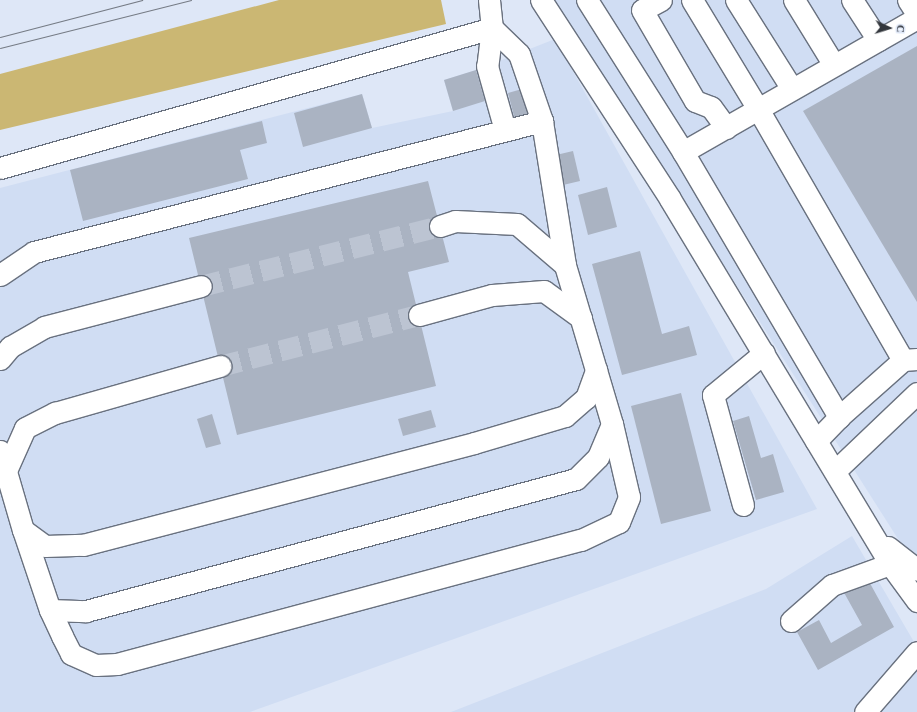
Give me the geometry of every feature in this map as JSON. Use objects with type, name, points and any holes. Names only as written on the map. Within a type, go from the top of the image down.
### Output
[{"type":"street","points":[[489,0],[492,28],[487,66],[505,130]]},
{"type":"street","points":[[540,0],[670,199],[890,564],[917,601]]},
{"type":"street","points":[[587,0],[683,152],[839,417]]},
{"type":"street","points":[[661,0],[642,10],[695,101],[711,107],[726,128]]},
{"type":"street","points":[[692,0],[910,360],[839,417],[816,441]]},
{"type":"street","points":[[736,0],[792,89]]},
{"type":"street","points":[[794,0],[834,65]]},
{"type":"street","points":[[852,0],[878,40]]},
{"type":"street","points":[[908,0],[917,14]]},
{"type":"street","points":[[683,152],[917,18]]},
{"type":"street","points":[[0,451],[5,473],[50,610],[71,654],[96,665],[117,664],[581,540],[619,522],[629,497],[612,424],[565,264],[542,121],[519,54],[492,28]]},
{"type":"street","points":[[0,168],[492,28]]},
{"type":"street","points":[[0,275],[34,252],[542,121]]},
{"type":"street","points":[[440,226],[455,221],[517,224],[565,264]]},
{"type":"street","points":[[0,359],[10,347],[44,328],[201,286]]},
{"type":"street","points":[[419,315],[492,295],[544,292],[581,318]]},
{"type":"street","points":[[743,505],[713,396],[764,353]]},
{"type":"street","points":[[5,473],[25,428],[56,413],[220,366]]},
{"type":"street","points":[[23,530],[45,546],[83,546],[474,443],[565,416],[586,398],[596,370]]},
{"type":"street","points":[[835,471],[917,393]]},
{"type":"street","points":[[50,610],[86,611],[576,480],[598,457],[612,424]]},
{"type":"street","points":[[873,534],[913,569],[917,570]]},
{"type":"street","points":[[791,621],[832,585],[890,564]]},
{"type":"street","points":[[865,712],[917,652]]},
{"type":"shaded area","points":[[279,0],[441,0],[446,24],[0,130],[0,74]]},
{"type":"shaded area","points":[[555,0],[917,0],[917,556],[907,553]]},
{"type":"shaded area","points":[[555,39],[817,509],[250,712],[0,712],[0,188],[362,94],[372,128],[453,111],[444,80],[476,70]]},
{"type":"shaded area","points":[[852,536],[917,647],[917,712],[451,712],[766,589]]},
{"type":"building","points":[[917,46],[917,302],[803,111]]},
{"type":"building","points":[[476,70],[485,101],[453,111],[444,80]]},
{"type":"building","points":[[522,89],[529,116],[515,120],[508,93]]},
{"type":"building","points":[[362,94],[372,128],[303,147],[294,113]]},
{"type":"building","points":[[262,121],[267,143],[240,150],[248,179],[83,221],[70,170]]},
{"type":"building","points":[[573,151],[580,181],[563,185],[556,155]]},
{"type":"building","points":[[428,181],[449,262],[408,272],[436,386],[237,435],[189,238]]},
{"type":"building","points":[[607,187],[617,227],[588,235],[578,195]]},
{"type":"building","points":[[640,251],[662,334],[689,326],[697,355],[622,375],[592,264]]},
{"type":"building","points":[[681,393],[711,511],[661,524],[631,406]]},
{"type":"building","points":[[431,410],[436,427],[403,436],[398,419]]},
{"type":"building","points":[[212,414],[221,444],[206,448],[197,419]]},
{"type":"building","points":[[749,416],[761,458],[773,454],[784,492],[756,500],[733,421]]},
{"type":"building","points":[[866,576],[894,627],[818,670],[797,632],[819,620],[831,643],[862,625],[842,589]]},
{"type":"tunnel","points":[[201,286],[440,226]]},
{"type":"tunnel","points":[[220,366],[419,315]]},
{"type":"tram line","points":[[0,37],[142,0]]},
{"type":"tram line","points":[[0,48],[191,0]]}]
